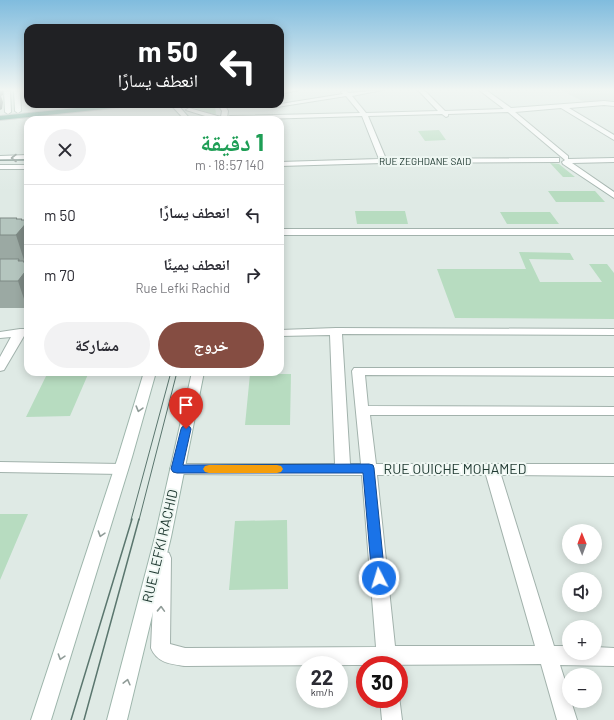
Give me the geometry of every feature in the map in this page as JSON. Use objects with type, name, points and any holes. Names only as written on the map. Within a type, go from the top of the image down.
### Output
[{"type":"street","points":[[369,124],[383,161]]},
{"type":"street","points":[[519,124],[557,159]]},
{"type":"street","points":[[522,124],[614,196]]},
{"type":"street","points":[[591,124],[614,138]]},
{"type":"street","points":[[0,158],[24,158]]},
{"type":"street","points":[[567,160],[614,160]]},
{"type":"street","name":"RUE ZEGHDANE SAID","points":[[284,162],[567,160]]},
{"type":"street","points":[[0,167],[24,167]]},
{"type":"street","points":[[284,232],[614,232]]},
{"type":"street","points":[[284,333],[336,331],[614,332]]},
{"type":"street","points":[[336,331],[342,469]]},
{"type":"street","points":[[0,334],[24,332]]},
{"type":"street","points":[[0,366],[24,332]]},
{"type":"street","points":[[386,656],[369,468],[358,371],[614,372]]},
{"type":"street","points":[[41,720],[121,469],[149,376]]},
{"type":"street","name":"RUE LEFKI RACHID","points":[[117,720],[163,537],[197,376]]},
{"type":"street","points":[[362,410],[614,411]]},
{"type":"street","points":[[0,467],[121,469]]},
{"type":"street","name":"RUE OUICHE MOHAMED","points":[[177,469],[369,468],[614,470]]},
{"type":"street","points":[[492,470],[567,720]]},
{"type":"street","points":[[163,537],[160,648],[168,654],[185,657],[356,660]]},
{"type":"street","points":[[408,659],[548,655],[614,657]]},
{"type":"street","points":[[391,708],[392,720]]},
{"type":"green space","points":[[439,130],[446,140],[425,141],[418,131]]},
{"type":"green space","points":[[550,163],[559,164],[575,177],[563,177]]},
{"type":"green space","points":[[548,191],[595,191],[605,202],[556,202]]},
{"type":"green space","points":[[355,211],[405,211],[408,224],[357,224]]},
{"type":"green space","points":[[500,212],[550,212],[559,224],[507,224]]},
{"type":"green space","points":[[519,252],[570,253],[574,260],[529,259],[540,282],[602,282],[589,264],[607,264],[614,273],[614,319],[455,318],[437,269],[526,269]]},
{"type":"green space","points":[[284,374],[291,374],[290,425],[245,425],[250,376],[284,376]]},
{"type":"green space","points":[[46,376],[87,376],[70,416],[26,417]]},
{"type":"green space","points":[[0,514],[28,514],[0,580]]},
{"type":"green space","points":[[287,520],[288,589],[229,590],[235,521]]},
{"type":"building","points":[[0,218],[17,218],[16,219],[24,220],[24,226],[16,235],[0,235]]},
{"type":"building","points":[[0,259],[19,259],[18,261],[24,261],[24,273],[18,281],[0,281]]},
{"type":"tram line","points":[[0,160],[24,160]]},
{"type":"tram line","points":[[131,520],[170,376]]},
{"type":"tram line","points":[[139,520],[176,376]]},
{"type":"tram line","points":[[71,720],[132,519]]},
{"type":"tram line","points":[[84,720],[139,519]]},
{"type":"slow traffic","points":[[209,469],[277,469]]},
{"type":"route","points":[[186,429],[177,469],[369,468],[379,578]]}]
